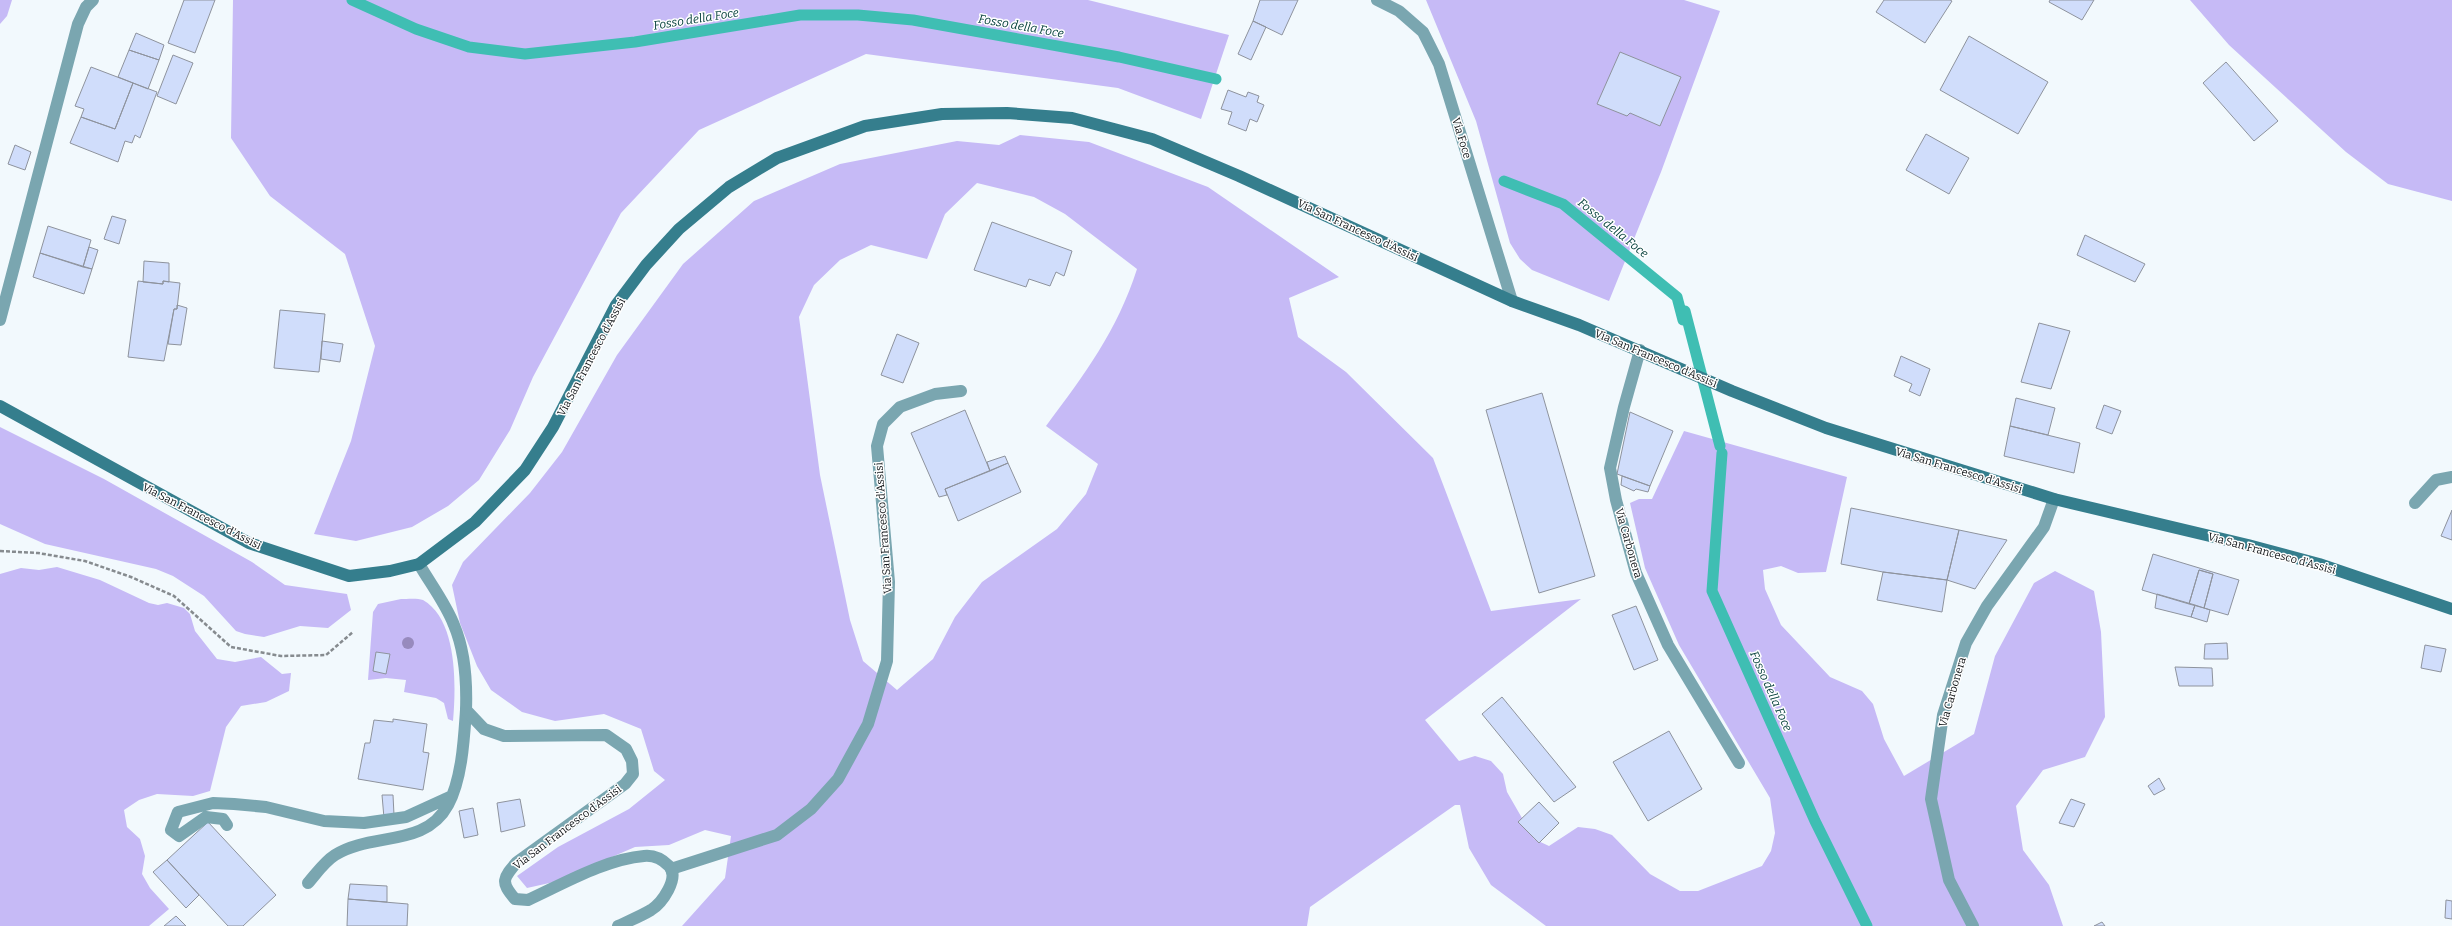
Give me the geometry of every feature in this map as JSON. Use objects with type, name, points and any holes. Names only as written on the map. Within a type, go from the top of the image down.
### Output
[{"type":"main road","name":"Via San Francesco d'Assisi","points":[[0,406],[249,543],[349,576],[419,564],[475,522],[525,470],[554,426],[616,306],[646,265],[679,229],[729,187],[777,158],[864,126],[942,114],[1007,113],[1072,118],[1152,139],[1239,176],[1512,301],[1579,325],[1640,350],[1732,391],[1826,428],[2054,499],[2248,545],[2312,562],[2452,609]]},
{"type":"street","points":[[0,320],[78,24],[86,7],[93,0]]},
{"type":"street","name":"Via Foce","points":[[1376,0],[1399,11],[1423,32],[1439,64],[1512,301]]},
{"type":"street","name":"Via Carbonera","points":[[1640,350],[1624,407],[1610,468],[1616,500],[1636,573],[1668,645],[1739,763]]},
{"type":"street","name":"Via San Francesco d'Assisi","points":[[466,710],[484,729],[504,736],[606,735],[626,749],[632,761],[633,774],[625,784],[517,862],[508,872],[504,881],[506,888],[515,899],[528,900],[619,860],[646,856],[663,860],[671,869],[777,835],[811,808],[838,779],[868,724],[887,661],[889,582],[877,446],[884,424],[900,407],[936,394],[961,391]]},
{"type":"street","points":[[2415,503],[2436,480],[2452,477]]},
{"type":"street","name":"Via Carbonera","points":[[1973,926],[1949,880],[1931,798],[1943,715],[1966,643],[1986,606],[2044,527],[2054,499]]},
{"type":"street","points":[[308,883],[336,855],[354,846],[396,839],[419,832],[437,821],[448,806],[452,796],[460,764],[466,710],[466,690],[460,642],[454,623],[419,564]]},
{"type":"street","points":[[228,824],[223,819],[206,817],[179,836],[171,830],[178,812],[213,803],[266,807],[324,821],[364,823],[406,817],[452,796]]},
{"type":"street","points":[[618,926],[652,909],[672,882],[671,869]]},
{"type":"path","points":[[0,551],[38,553],[85,561],[131,577],[174,596],[231,647],[281,656],[326,655],[353,632]]},
{"type":"shaded area","points":[[0,0],[12,0],[7,16],[0,24]]},
{"type":"shaded area","points":[[233,0],[1088,0],[1229,35],[1201,119],[1118,88],[866,54],[699,130],[621,213],[533,377],[510,430],[479,480],[448,506],[412,527],[356,541],[314,534],[351,441],[375,346],[345,254],[270,196],[231,138]]},
{"type":"shaded area","points":[[1426,0],[1684,0],[1720,11],[1661,172],[1609,301],[1532,270],[1520,259],[1510,243],[1476,121]]},
{"type":"shaded area","points":[[2190,0],[2452,0],[2452,201],[2388,184],[2346,152],[2229,45]]},
{"type":"shaded area","points":[[1020,135],[1089,142],[1208,187],[1339,277],[1289,298],[1298,337],[1346,372],[1433,458],[1491,611],[1581,599],[1425,720],[1459,761],[1475,756],[1491,761],[1503,774],[1507,792],[1534,839],[1549,846],[1578,827],[1595,829],[1612,835],[1650,874],[1680,891],[1698,891],[1762,866],[1771,851],[1775,833],[1770,798],[1679,645],[1645,568],[1630,503],[1639,499],[1652,499],[1684,431],[1847,477],[1826,572],[1798,573],[1781,566],[1763,570],[1765,589],[1781,625],[1830,677],[1862,691],[1873,704],[1884,739],[1904,776],[1974,734],[1995,656],[2034,583],[2055,571],[2094,591],[2101,632],[2105,717],[2085,757],[2043,770],[2016,806],[2023,850],[2049,885],[2063,926],[1546,926],[1491,885],[1469,848],[1460,805],[1455,805],[1310,907],[1307,926],[682,926],[725,878],[731,836],[705,830],[669,845],[635,847],[554,882],[527,888],[517,876],[558,847],[629,809],[665,780],[654,771],[641,729],[604,714],[555,721],[522,712],[491,690],[477,666],[460,623],[452,585],[463,562],[530,493],[562,452],[617,355],[683,264],[754,201],[840,164],[957,141],[999,145]],"holes":[[[977,183],[1034,197],[1065,214],[1137,269],[1120,312],[1099,351],[1046,426],[1098,464],[1086,494],[1057,529],[982,582],[955,617],[933,659],[897,690],[863,661],[850,620],[820,475],[799,317],[814,285],[840,260],[871,245],[927,259],[945,214]]]},
{"type":"shaded area","points":[[0,427],[104,479],[252,562],[285,585],[347,594],[351,610],[328,628],[300,626],[264,637],[245,634],[236,631],[204,596],[173,576],[156,569],[45,544],[0,524]]},
{"type":"shaded area","points":[[57,567],[100,580],[149,603],[158,605],[167,603],[184,608],[190,614],[195,631],[217,659],[235,662],[261,657],[282,674],[291,673],[289,691],[266,702],[241,706],[226,727],[210,791],[193,796],[157,794],[139,800],[124,810],[127,827],[140,839],[145,856],[142,874],[150,888],[169,909],[149,926],[0,926],[0,574],[21,568],[39,570]]},
{"type":"shaded area","points":[[401,599],[423,600],[434,610],[443,623],[449,638],[454,673],[453,721],[448,719],[444,703],[436,698],[404,692],[406,680],[386,678],[368,680],[373,612],[378,604]]},
{"type":"building","points":[[184,0],[215,0],[195,53],[168,43]]},
{"type":"building","points":[[1260,0],[1298,0],[1282,35],[1253,21]]},
{"type":"building","points":[[1884,0],[1952,1],[1925,43],[1876,12]]},
{"type":"building","points":[[2050,0],[2094,0],[2082,20],[2049,2]]},
{"type":"building","points":[[1253,21],[1266,27],[1251,60],[1238,54]]},
{"type":"building","points":[[136,33],[164,45],[159,60],[129,50]]},
{"type":"building","points":[[1969,36],[2048,82],[2018,134],[1940,90]]},
{"type":"building","points":[[129,50],[159,60],[148,89],[118,77]]},
{"type":"building","points":[[1620,52],[1681,77],[1660,126],[1630,113],[1627,116],[1597,104]]},
{"type":"building","points":[[173,55],[193,63],[176,104],[157,96]]},
{"type":"building","points":[[2226,62],[2278,121],[2254,141],[2203,83]]},
{"type":"building","points":[[91,67],[133,83],[115,129],[81,117],[84,109],[75,106]]},
{"type":"building","points":[[133,83],[157,92],[140,138],[135,135],[132,143],[125,141],[118,162],[70,143],[81,117],[115,129]]},
{"type":"building","points":[[1228,90],[1246,97],[1248,92],[1259,96],[1257,102],[1264,105],[1257,122],[1250,119],[1246,131],[1228,124],[1232,112],[1221,109]]},
{"type":"building","points":[[1926,134],[1969,158],[1949,194],[1906,170]]},
{"type":"building","points":[[15,145],[31,152],[25,170],[8,164]]},
{"type":"building","points":[[112,216],[126,220],[119,244],[104,239]]},
{"type":"building","points":[[992,222],[1072,251],[1064,276],[1056,272],[1050,286],[1029,279],[1026,287],[974,270]]},
{"type":"building","points":[[48,226],[91,240],[83,267],[40,253]]},
{"type":"building","points":[[2085,235],[2145,264],[2135,282],[2077,255]]},
{"type":"building","points":[[89,247],[98,250],[92,269],[83,267]]},
{"type":"building","points":[[40,253],[92,269],[84,294],[33,277]]},
{"type":"building","points":[[144,261],[169,263],[169,282],[163,281],[163,284],[143,282]]},
{"type":"building","points":[[138,281],[163,284],[163,281],[180,283],[177,309],[174,309],[164,361],[128,357]]},
{"type":"building","points":[[177,305],[187,308],[181,345],[168,344],[174,309],[177,309]]},
{"type":"building","points":[[280,310],[325,314],[319,372],[274,368]]},
{"type":"building","points":[[2039,323],[2070,331],[2051,389],[2021,382]]},
{"type":"building","points":[[897,334],[919,343],[903,383],[881,375]]},
{"type":"building","points":[[322,341],[343,344],[340,362],[321,359]]},
{"type":"building","points":[[1901,356],[1930,369],[1920,396],[1909,391],[1912,384],[1894,376]]},
{"type":"building","points":[[1542,393],[1595,576],[1539,593],[1486,410]]},
{"type":"building","points":[[2016,398],[2055,408],[2048,435],[2010,426]]},
{"type":"building","points":[[2104,405],[2121,411],[2112,434],[2096,428]]},
{"type":"building","points":[[965,410],[990,471],[945,489],[947,495],[939,497],[911,433]]},
{"type":"building","points":[[1630,412],[1673,431],[1650,486],[1617,474]]},
{"type":"building","points":[[2010,426],[2080,443],[2074,473],[2004,456]]},
{"type":"building","points":[[1005,456],[1008,463],[990,471],[987,462]]},
{"type":"building","points":[[1008,463],[1021,492],[958,521],[945,489]]},
{"type":"building","points":[[1622,476],[1650,486],[1648,492],[1636,489],[1634,491],[1621,485]]},
{"type":"building","points":[[1851,508],[1959,530],[1947,580],[1883,572],[1841,564]]},
{"type":"building","points":[[2452,510],[2452,540],[2441,536]]},
{"type":"building","points":[[1959,530],[2007,540],[1975,589],[1947,580]]},
{"type":"building","points":[[2153,554],[2239,580],[2228,615],[2204,608],[2213,574],[2199,570],[2189,604],[2142,590]]},
{"type":"building","points":[[2199,570],[2213,574],[2204,608],[2189,604]]},
{"type":"building","points":[[1883,572],[1947,580],[1942,612],[1877,600]]},
{"type":"building","points":[[2157,594],[2195,605],[2191,617],[2155,608]]},
{"type":"building","points":[[2195,605],[2210,610],[2207,622],[2191,617]]},
{"type":"building","points":[[1636,606],[1658,660],[1634,670],[1612,615]]},
{"type":"building","points":[[2227,643],[2228,659],[2204,659],[2205,644]]},
{"type":"building","points":[[2425,645],[2446,649],[2441,672],[2421,668]]},
{"type":"building","points":[[376,652],[390,654],[386,674],[373,671]]},
{"type":"building","points":[[2175,667],[2212,668],[2213,686],[2179,686]]},
{"type":"building","points":[[1502,697],[1576,787],[1554,802],[1482,714]]},
{"type":"building","points":[[393,719],[427,724],[423,752],[429,753],[423,790],[358,779],[365,743],[370,743],[374,720],[393,722]]},
{"type":"building","points":[[1669,731],[1702,789],[1648,821],[1613,762]]},
{"type":"building","points":[[2159,778],[2165,789],[2154,795],[2148,786]]},
{"type":"building","points":[[382,795],[393,795],[394,815],[384,818]]},
{"type":"building","points":[[520,799],[525,826],[501,832],[497,803]]},
{"type":"building","points":[[2071,799],[2085,804],[2074,827],[2059,823]]},
{"type":"building","points":[[1539,802],[1559,823],[1539,843],[1518,822]]},
{"type":"building","points":[[473,808],[478,835],[464,838],[459,811]]},
{"type":"building","points":[[208,822],[276,895],[243,926],[228,926],[167,860]]},
{"type":"building","points":[[167,860],[199,895],[186,908],[153,872]]},
{"type":"building","points":[[350,884],[387,886],[387,902],[348,899]]},
{"type":"building","points":[[348,899],[408,904],[407,926],[347,926]]},
{"type":"building","points":[[2446,900],[2452,901],[2452,919],[2445,918]]},
{"type":"building","points":[[176,916],[186,926],[164,926]]},
{"type":"building","points":[[2102,922],[2105,926],[2094,926]]},
{"type":"waterway","name":"Fosso della Foce","points":[[352,0],[416,29],[469,47],[525,54],[635,42],[800,15],[858,15],[913,20],[1119,57],[1216,79]]},
{"type":"waterway","name":"Fosso della Foce","points":[[1504,181],[1563,204],[1677,297],[1683,320]]},
{"type":"waterway","name":"Fosso della Foce","points":[[1685,311],[1720,446]]},
{"type":"waterway","name":"Fosso della Foce","points":[[1722,453],[1712,591],[1815,821],[1867,926]]}]
